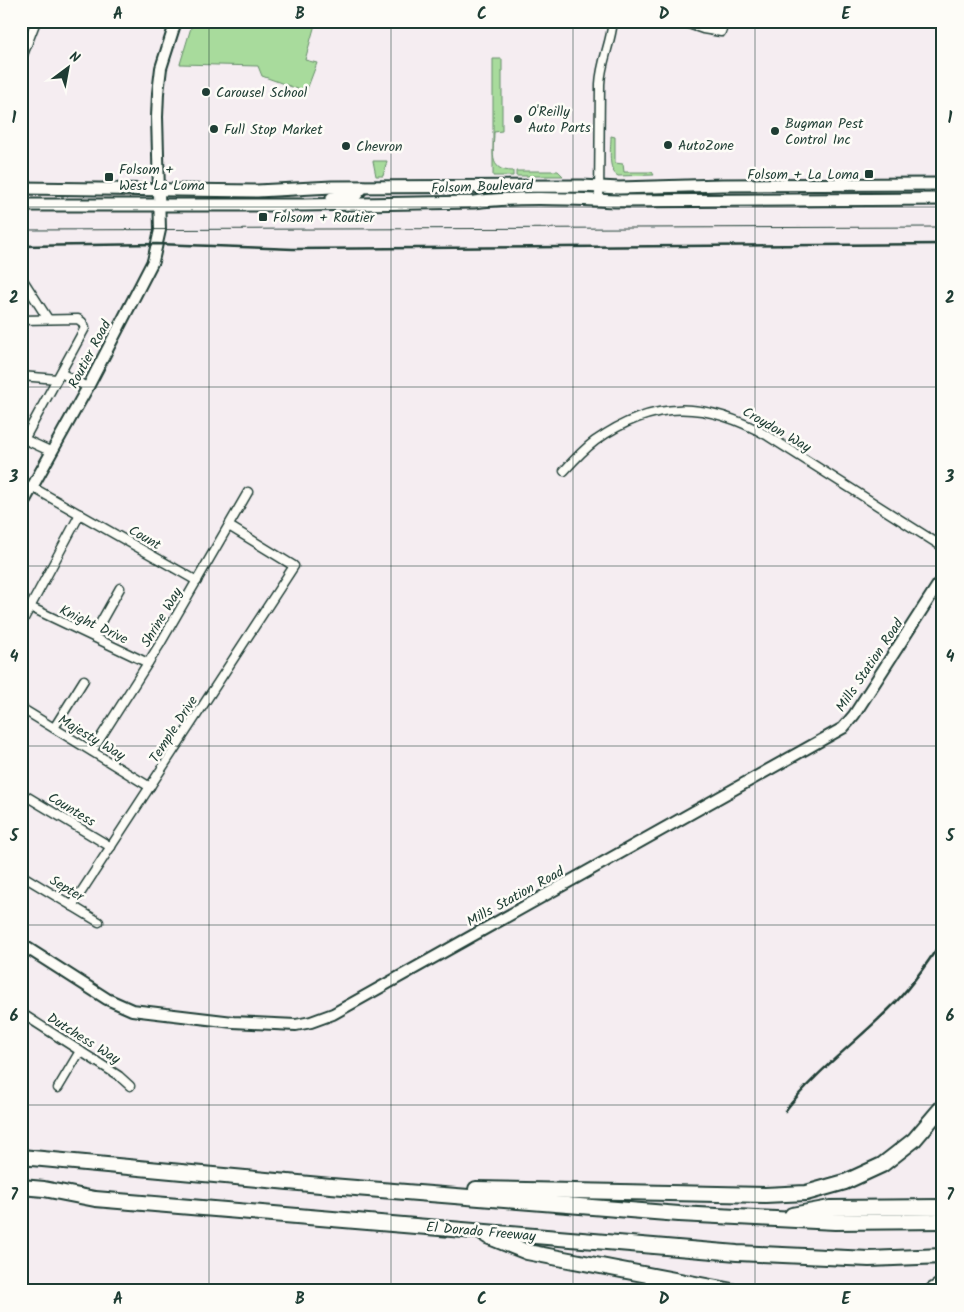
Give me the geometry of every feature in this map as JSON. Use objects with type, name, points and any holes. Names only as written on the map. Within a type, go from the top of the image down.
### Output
[{"type":"highway","points":[[331,1186],[765,1195],[806,1193],[845,1182],[882,1165],[914,1140],[943,1106]]},
{"type":"highway","points":[[21,1157],[331,1186],[764,1219],[835,1222],[943,1221]]},
{"type":"highway","name":"El Dorado Freeway","points":[[21,1187],[95,1198],[737,1253],[869,1258],[943,1256]]},
{"type":"highway","points":[[764,1219],[830,1208],[943,1208]]},
{"type":"highway","points":[[472,1230],[528,1252],[732,1291]]},
{"type":"highway","points":[[932,1291],[943,1284]]},
{"type":"main road","name":"Folsom Boulevard","points":[[21,188],[256,190],[362,187],[619,188],[730,185],[943,184]]},
{"type":"main road","points":[[304,205],[321,198],[356,195],[362,187]]},
{"type":"main road","name":"Folsom Boulevard","points":[[21,205],[304,205],[474,202],[494,199],[636,201],[943,199]]},
{"type":"street","points":[[21,60],[36,21]]},
{"type":"street","name":"Routier Road","points":[[21,507],[153,261],[160,230],[156,117],[158,93],[161,68],[176,21]]},
{"type":"street","points":[[599,200],[601,68],[608,52],[613,21]]},
{"type":"street","points":[[680,21],[703,29],[721,32],[725,21]]},
{"type":"street","points":[[21,277],[48,319]]},
{"type":"street","points":[[21,320],[78,318],[84,325],[84,331],[22,443],[52,452]]},
{"type":"street","points":[[21,376],[59,376],[87,387]]},
{"type":"street","name":"Croydon Way","points":[[564,471],[594,442],[615,429],[641,417],[655,412],[671,410],[688,409],[710,412],[749,425],[768,436],[943,547]]},
{"type":"street","name":"Count","points":[[32,487],[197,581]]},
{"type":"street","name":"Shrine Way","points":[[92,751],[148,663],[248,492]]},
{"type":"street","points":[[21,624],[80,514]]},
{"type":"street","name":"Temple Drive","points":[[72,906],[294,566],[229,526]]},
{"type":"street","name":"Mills Station Road","points":[[21,944],[106,999],[132,1010],[233,1022],[281,1024],[311,1022],[326,1016],[676,823],[843,728],[854,715],[943,577]]},
{"type":"street","points":[[92,636],[120,588]]},
{"type":"street","name":"Knight Drive","points":[[30,607],[148,663]]},
{"type":"street","points":[[54,728],[84,680]]},
{"type":"street","name":"Majesty Way","points":[[21,708],[150,787]]},
{"type":"street","name":"Countess","points":[[21,793],[111,847]]},
{"type":"street","name":"Septer","points":[[21,875],[99,922]]},
{"type":"street","name":"Dutchess Way","points":[[21,1013],[119,1076],[130,1086]]},
{"type":"street","points":[[58,1088],[80,1051]]},
{"type":"green space","points":[[193,21],[316,21],[305,60],[317,63],[306,92],[262,76],[258,66],[180,64]]},
{"type":"green space","points":[[493,59],[502,59],[502,131],[494,132],[493,153]]},
{"type":"green space","points":[[611,136],[615,137],[615,163],[623,164],[624,172],[652,172],[654,175],[618,176],[612,169],[611,164]]},
{"type":"green space","points":[[493,153],[499,168],[513,171],[513,176],[493,176]]},
{"type":"green space","points":[[373,161],[387,161],[383,176],[376,176]]},
{"type":"green space","points":[[516,171],[558,171],[563,176],[516,176]]},
{"type":"tram line","points":[[21,230],[943,227]]},
{"type":"railway","points":[[21,246],[157,244],[293,249],[943,244]]},
{"type":"railway","points":[[785,1111],[809,1083],[897,1001],[918,976],[943,939]]},
{"type":"place","name":"Carousel School","points":[[206,92]]},
{"type":"place","name":"O'Reilly Auto Parts","points":[[518,119]]},
{"type":"place","name":"Full Stop Market","points":[[214,129]]},
{"type":"place","name":"Bugman Pest Control Inc","points":[[775,131]]},
{"type":"place","name":"AutoZone","points":[[668,145]]},
{"type":"place","name":"Chevron","points":[[346,146]]},
{"type":"place","name":"Folsom + La Loma","points":[[869,174]]},
{"type":"place","name":"Folsom + West La Loma","points":[[109,177]]},
{"type":"place","name":"Folsom + Routier","points":[[263,217]]}]
